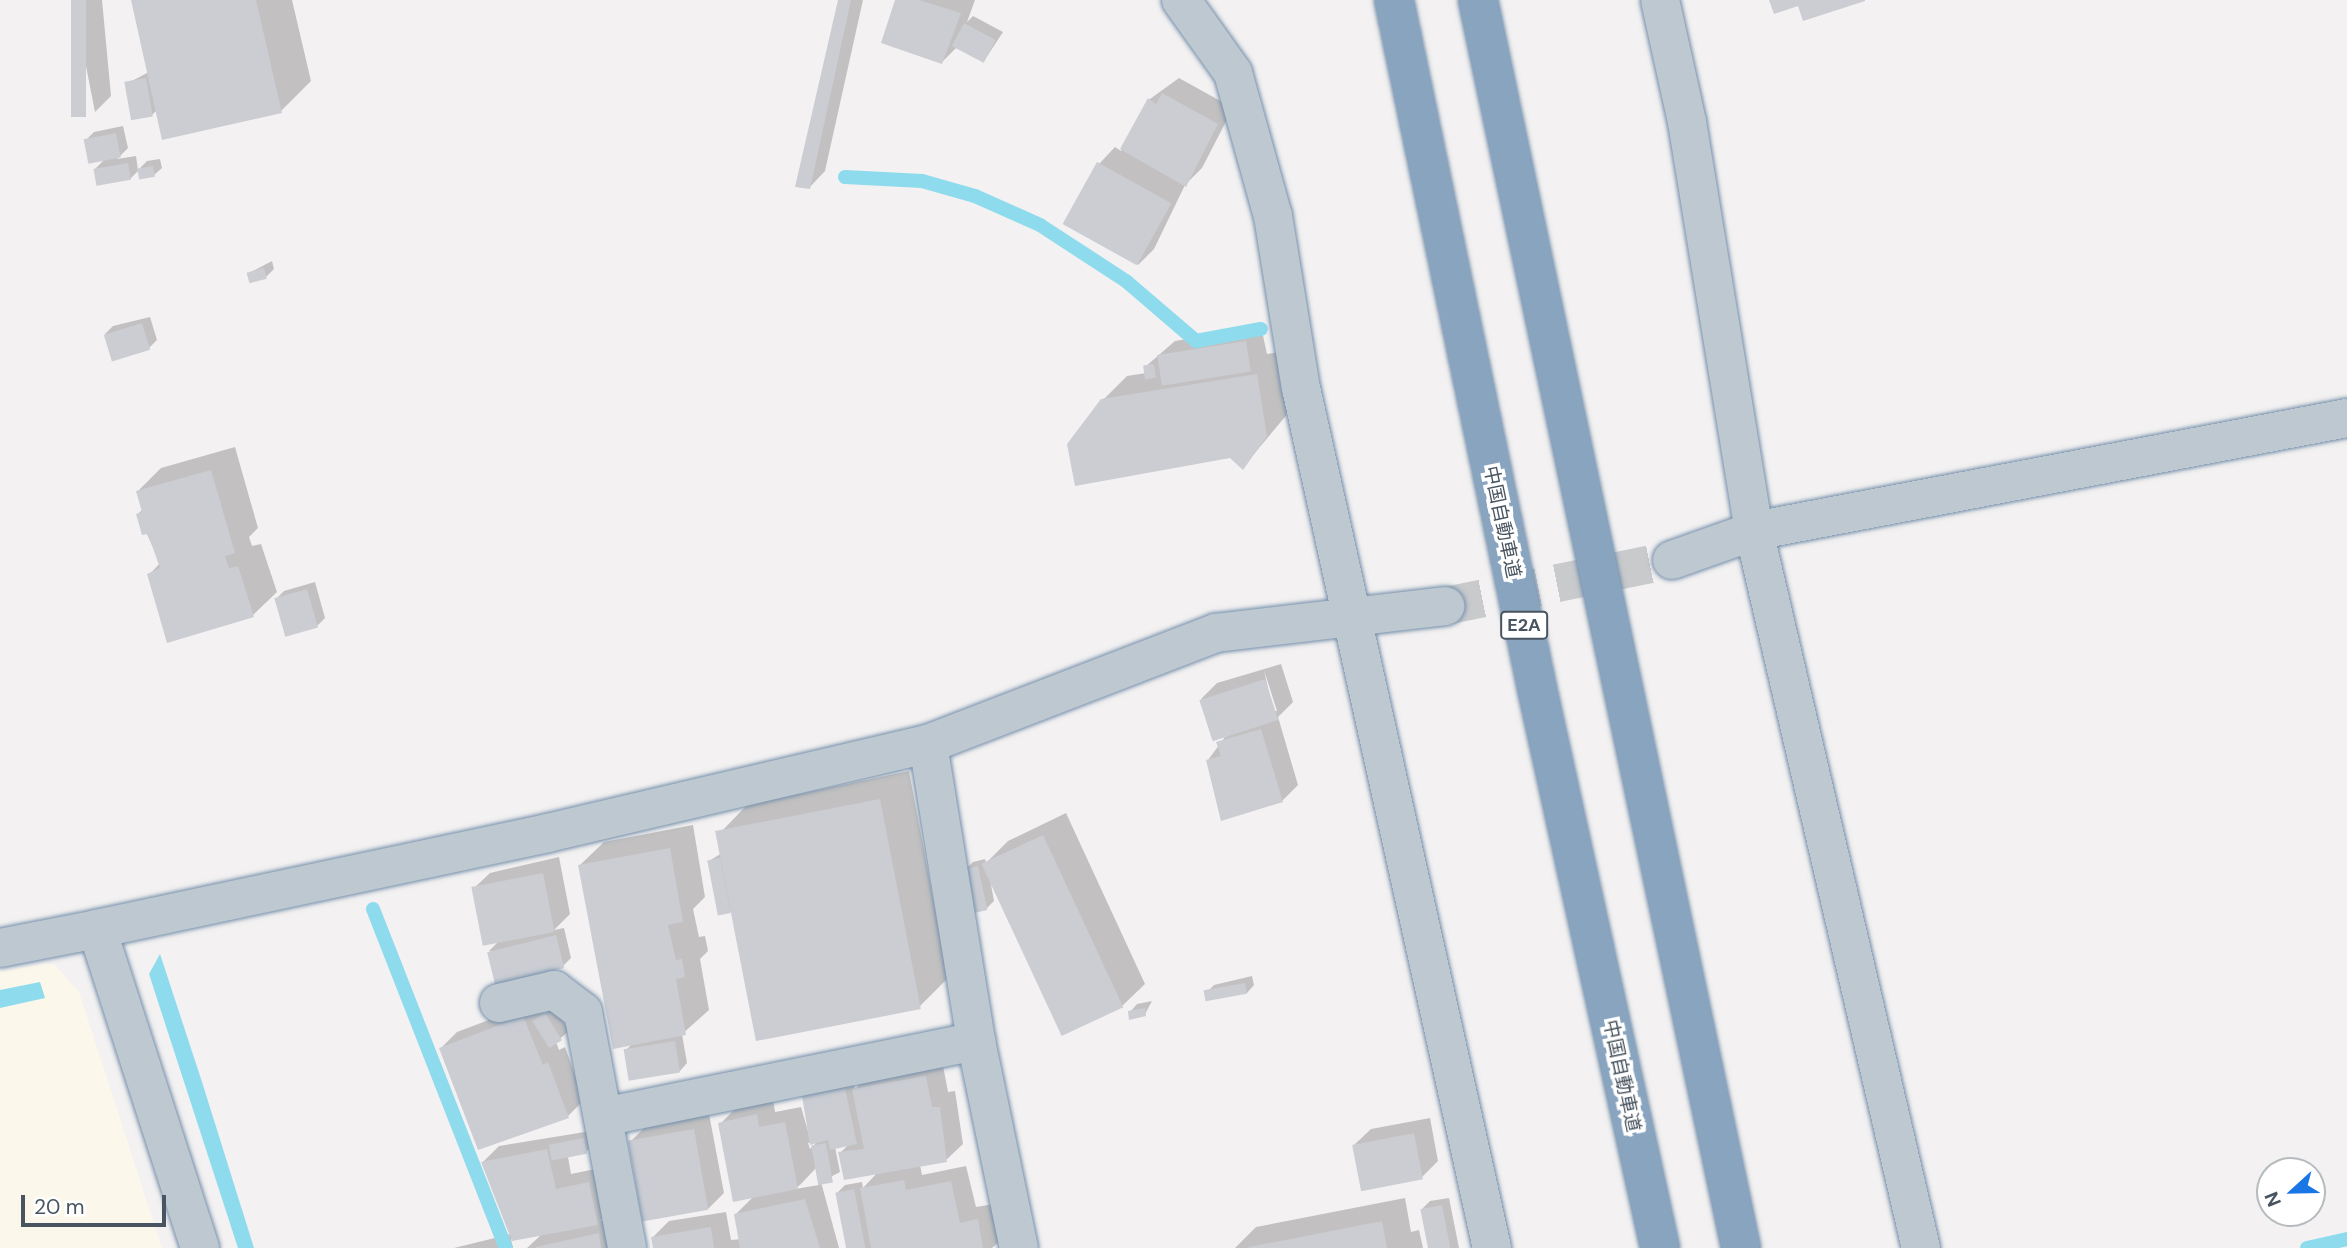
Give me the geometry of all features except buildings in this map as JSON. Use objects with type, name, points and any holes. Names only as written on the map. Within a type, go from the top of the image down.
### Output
[{"type":"highway","name":"中国自動車道","points":[[1394,0],[1538,693],[1660,1248]]},
{"type":"highway","points":[[1478,0],[1741,1248]]},
{"type":"street","points":[[1181,0],[1233,73],[1270,203],[1301,388],[1354,615],[1492,1248]]},
{"type":"street","points":[[1660,0],[1686,122],[1754,531],[1921,1248]]},
{"type":"street","points":[[1672,560],[1754,531],[2347,418]]},
{"type":"street","points":[[0,948],[548,833],[928,744],[1216,633],[1445,606]]},
{"type":"street","points":[[928,744],[976,1041],[1019,1248]]},
{"type":"street","points":[[97,929],[200,1248]]},
{"type":"street","points":[[499,1003],[554,990],[583,1012],[627,1248]]},
{"type":"street","points":[[603,1117],[976,1041]]},
{"type":"shaded area","points":[[54,964],[79,992],[162,1248],[0,1248],[0,972]]},
{"type":"water","points":[[160,954],[254,1248],[238,1248],[149,974]]},
{"type":"water","points":[[40,982],[45,998],[0,1008],[0,990]]},
{"type":"waterway","points":[[845,177],[922,181],[975,196],[1040,225],[1126,281],[1196,341],[1261,329]]},
{"type":"waterway","points":[[373,909],[506,1248]]},
{"type":"waterway","points":[[2307,1248],[2347,1239]]},
{"type":"tunnel","points":[[1445,606],[1672,560]]}]
